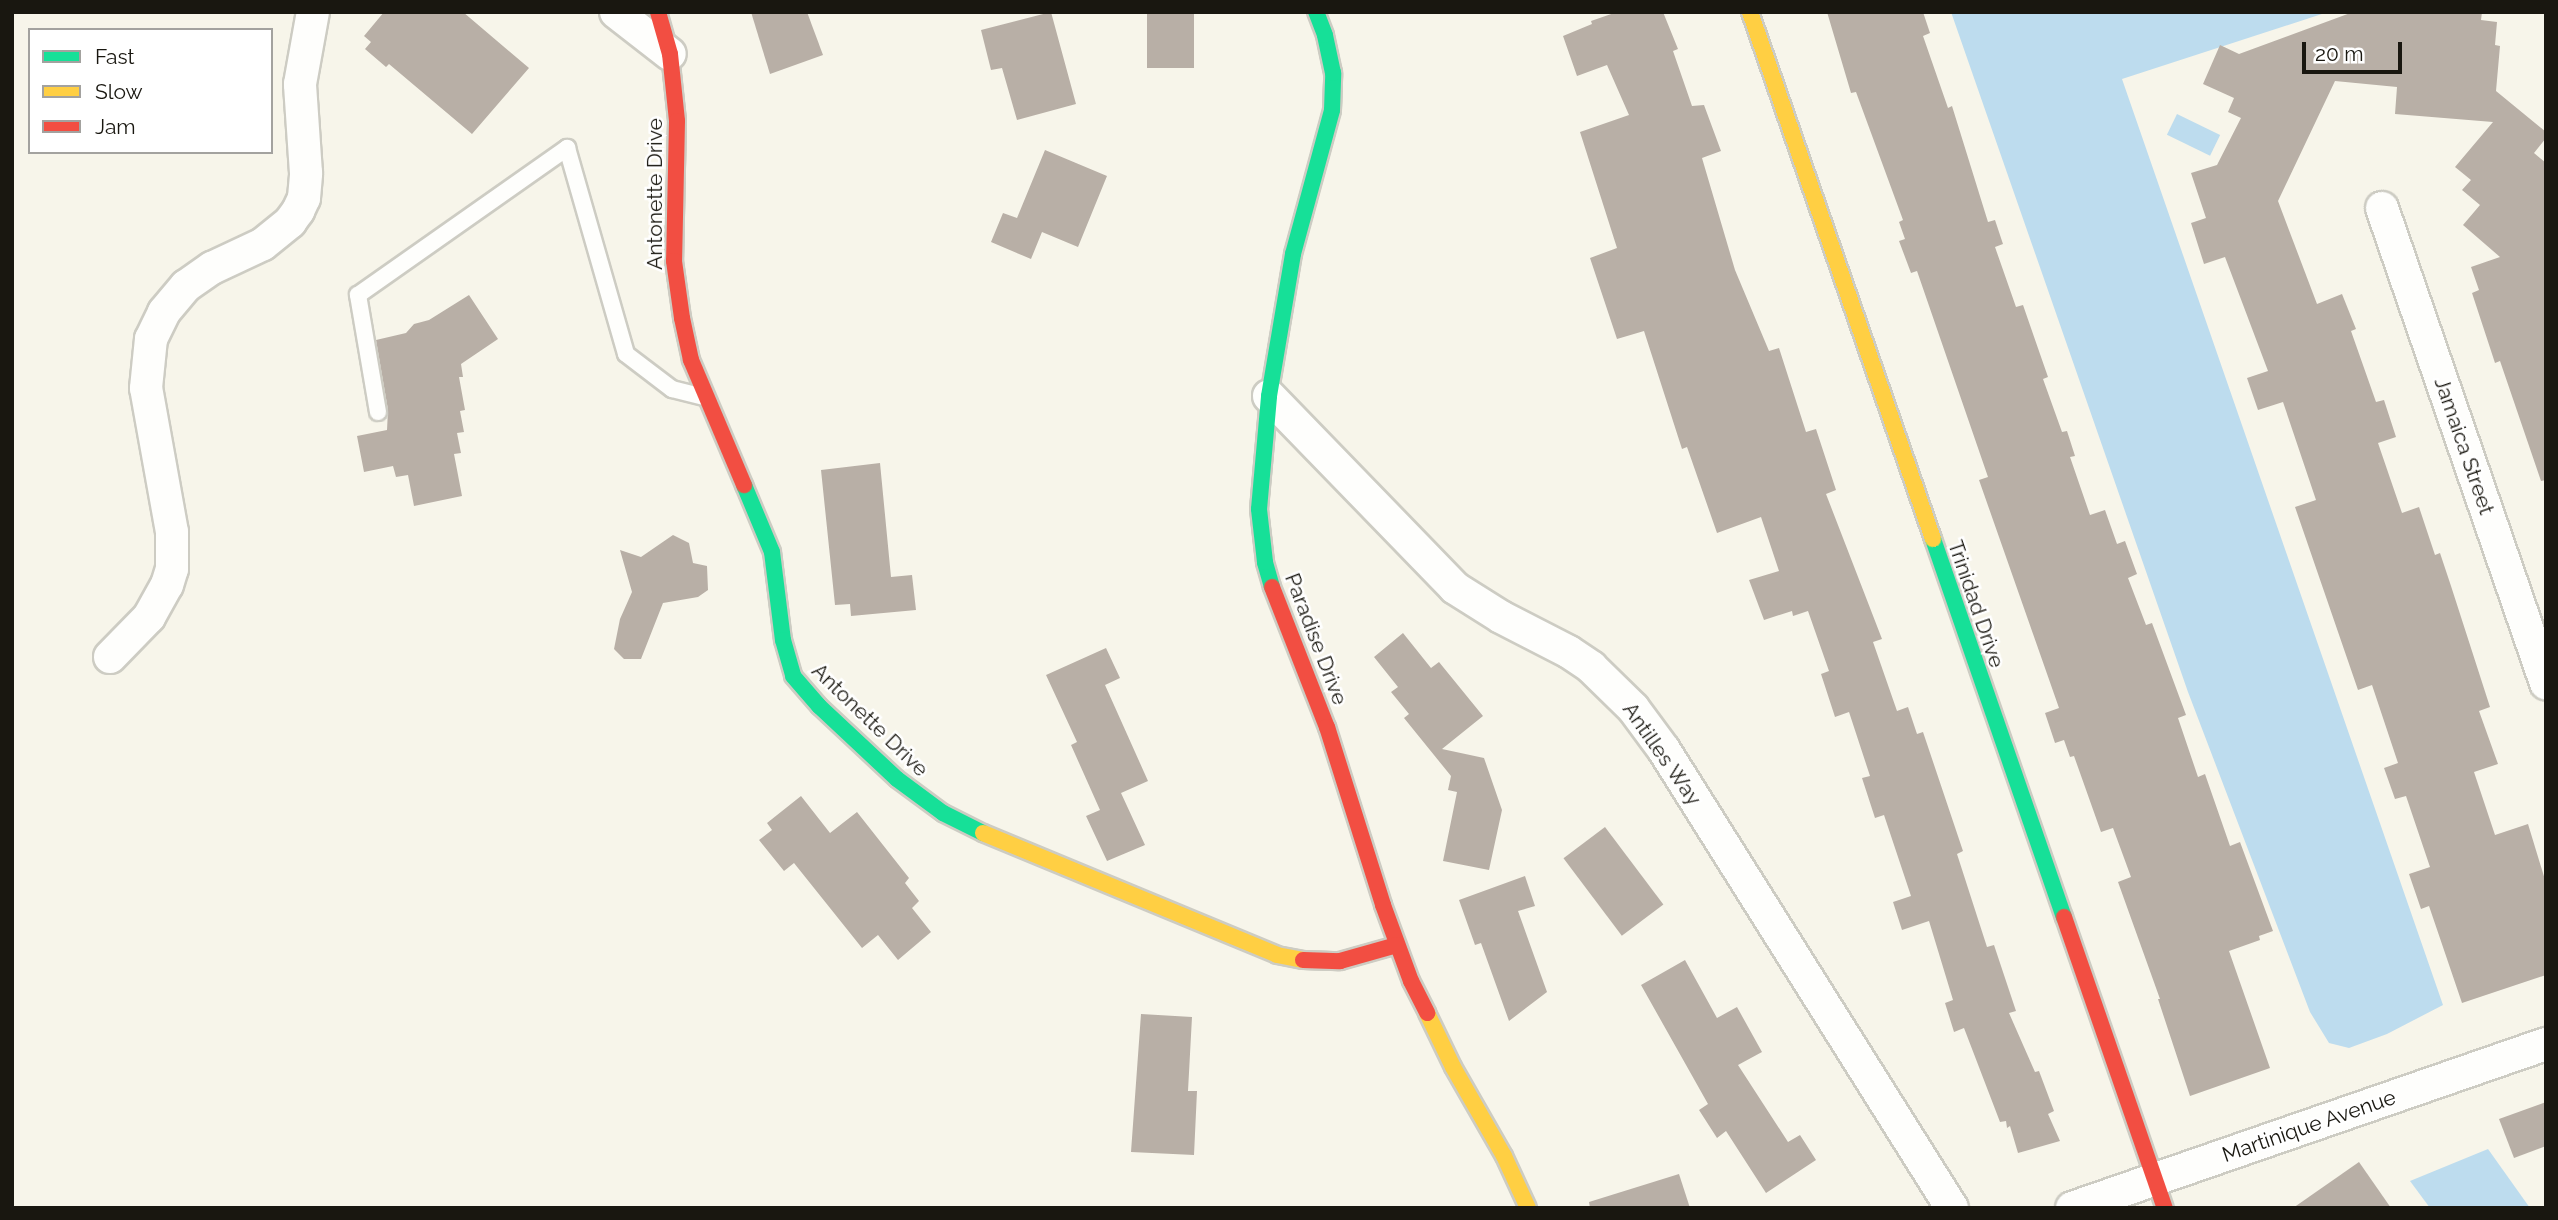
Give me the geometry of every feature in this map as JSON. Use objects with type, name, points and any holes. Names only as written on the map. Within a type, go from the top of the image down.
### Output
[{"type":"street","points":[[110,657],[149,617],[167,585],[172,569],[172,532],[146,388],[151,339],[164,312],[186,286],[212,268],[263,244],[290,222],[298,211],[304,198],[306,173],[300,84],[313,12]]},
{"type":"street","points":[[616,12],[670,54]]},
{"type":"street","name":"Antonette Drive","points":[[658,12],[670,54],[677,121],[674,261],[691,360],[772,552],[783,640],[793,676],[819,706],[897,779],[943,813],[1016,849],[1256,949],[1299,960],[1340,961],[1397,945]]},
{"type":"street","name":"Paradise Drive","points":[[1316,12],[1330,54],[1332,110],[1293,254],[1269,396],[1259,509],[1269,580],[1327,727],[1397,945],[1437,1037],[1504,1156],[1528,1208]]},
{"type":"street","name":"Trinidad Drive","points":[[1750,12],[2159,1194]]},
{"type":"street","name":"Jamaica Street","points":[[2382,208],[2546,683]]},
{"type":"street","name":"Antilles Way","points":[[1269,396],[1455,588],[1501,617],[1569,652],[1591,667],[1633,708],[1664,750],[1952,1208]]},
{"type":"street","name":"Martinique Avenue","points":[[2072,1208],[2159,1194],[2546,1044]]},
{"type":"lane","points":[[377,412],[358,295],[567,148],[626,354],[672,388],[707,398]]},
{"type":"water","points":[[1951,12],[2328,12],[2122,79],[2443,1005],[2387,1034],[2349,1048],[2329,1043],[2310,1012],[2188,692]]},
{"type":"water","points":[[2177,114],[2220,135],[2210,156],[2167,135]]},
{"type":"water","points":[[2488,1149],[2530,1208],[2430,1208],[2410,1181]]},
{"type":"building","points":[[384,12],[463,12],[529,68],[472,134],[389,64],[386,67],[365,49],[371,42],[364,36]]},
{"type":"building","points":[[751,12],[807,12],[823,55],[770,74]]},
{"type":"building","points":[[1051,12],[1076,104],[1017,120],[1002,68],[991,70],[981,30]]},
{"type":"building","points":[[1147,12],[1194,12],[1194,68],[1147,68]]},
{"type":"building","points":[[1617,12],[1663,12],[1678,49],[1673,51],[1692,106],[1704,105],[1721,151],[1702,158],[1735,270],[1769,351],[1779,348],[1806,432],[1816,429],[1836,490],[1826,494],[1882,639],[1873,642],[1897,711],[1908,707],[1917,734],[1923,732],[1963,851],[1957,854],[1987,947],[1994,945],[2016,1011],[2009,1013],[2035,1072],[2039,1071],[2054,1111],[2048,1114],[2060,1141],[2018,1153],[2010,1126],[2007,1128],[2006,1121],[2000,1122],[1964,1028],[1954,1032],[1945,1003],[1953,1000],[1929,921],[1902,930],[1893,902],[1911,896],[1884,815],[1875,818],[1862,778],[1870,776],[1849,712],[1835,717],[1821,674],[1829,671],[1808,611],[1793,616],[1792,611],[1764,620],[1749,580],[1779,571],[1761,517],[1717,533],[1687,447],[1682,449],[1644,331],[1617,339],[1590,258],[1617,248],[1580,132],[1629,115],[1607,65],[1577,76],[1563,36],[1592,24],[1591,21]]},
{"type":"building","points":[[1827,12],[1923,12],[1930,33],[1923,36],[1948,108],[1952,106],[1988,222],[1995,220],[2003,244],[1995,247],[2016,307],[2023,305],[2048,377],[2043,379],[2062,432],[2067,431],[2075,456],[2070,457],[2090,515],[2105,510],[2117,544],[2125,541],[2137,574],[2128,578],[2146,625],[2152,623],[2186,715],[2178,718],[2198,777],[2205,774],[2230,846],[2240,842],[2273,931],[2259,936],[2260,940],[2229,951],[2270,1068],[2190,1096],[2160,999],[2118,882],[2131,877],[2113,828],[2101,832],[2074,756],[2070,757],[2064,740],[2055,743],[2045,713],[2059,708],[1979,480],[1988,477],[1917,271],[1911,273],[1899,241],[1905,239],[1899,222],[1903,220],[1856,92],[1851,93]]},
{"type":"building","points":[[2353,12],[2482,12],[2481,20],[2497,22],[2495,45],[2500,46],[2496,91],[2546,132],[2546,138],[2534,153],[2546,163],[2546,480],[2541,481],[2500,361],[2495,363],[2472,293],[2479,290],[2471,267],[2500,257],[2463,225],[2480,205],[2462,190],[2471,180],[2455,167],[2493,122],[2395,114],[2397,87],[2335,81],[2278,201],[2317,304],[2342,294],[2356,329],[2351,331],[2376,402],[2384,400],[2396,437],[2378,443],[2402,513],[2419,507],[2435,555],[2440,553],[2490,707],[2479,711],[2498,764],[2474,772],[2495,835],[2528,824],[2546,883],[2546,975],[2462,1003],[2429,906],[2421,909],[2409,874],[2430,867],[2406,796],[2395,799],[2384,768],[2398,763],[2372,685],[2358,690],[2295,507],[2316,500],[2283,402],[2258,410],[2247,378],[2268,371],[2225,257],[2204,264],[2191,223],[2206,218],[2191,173],[2217,165],[2241,118],[2228,112],[2234,98],[2203,84],[2220,45],[2239,54]]},
{"type":"building","points":[[1045,150],[1107,176],[1078,247],[1042,232],[1031,259],[991,242],[1003,213],[1017,218]]},
{"type":"building","points":[[469,295],[498,339],[461,364],[463,377],[459,377],[465,410],[460,411],[464,432],[457,433],[461,453],[454,454],[462,496],[414,506],[408,475],[396,477],[393,466],[364,472],[357,436],[387,430],[388,410],[376,340],[406,333],[414,324],[429,320]]},
{"type":"building","points":[[880,463],[891,577],[912,575],[916,610],[851,616],[850,604],[835,605],[821,470]]},
{"type":"building","points":[[673,535],[689,543],[693,563],[707,566],[708,590],[698,597],[663,603],[641,659],[624,659],[614,649],[620,619],[632,592],[620,550],[641,557]]},
{"type":"building","points":[[1403,633],[1431,668],[1439,662],[1483,716],[1442,749],[1484,758],[1502,810],[1489,870],[1443,861],[1457,792],[1448,790],[1451,776],[1404,718],[1409,714],[1391,692],[1398,687],[1374,657]]},
{"type":"building","points":[[1106,648],[1120,678],[1105,685],[1148,781],[1121,793],[1145,845],[1107,861],[1086,816],[1100,810],[1071,745],[1077,742],[1046,675]]},
{"type":"building","points":[[801,796],[830,833],[857,812],[909,878],[905,883],[919,901],[912,908],[931,932],[898,960],[878,935],[862,948],[794,863],[784,871],[759,840],[772,830],[767,823]]},
{"type":"building","points":[[1605,827],[1663,904],[1622,936],[1563,858]]},
{"type":"building","points":[[1525,876],[1535,906],[1518,911],[1547,992],[1509,1021],[1481,943],[1475,945],[1459,900]]},
{"type":"building","points":[[1685,960],[1717,1018],[1737,1007],[1762,1052],[1738,1065],[1788,1142],[1800,1135],[1816,1160],[1766,1193],[1726,1131],[1717,1138],[1699,1110],[1708,1104],[1641,985]]},
{"type":"building","points":[[1141,1014],[1192,1017],[1188,1091],[1197,1091],[1194,1155],[1131,1152]]},
{"type":"building","points":[[2546,1102],[2546,1146],[2514,1158],[2499,1119]]},
{"type":"building","points":[[2359,1162],[2391,1208],[2293,1208]]},
{"type":"building","points":[[1679,1174],[1690,1208],[1590,1208],[1589,1202]]},
{"type":"traffic: fast","points":[[1272,587],[1265,562],[1259,509],[1269,396],[1293,254],[1332,110],[1333,73],[1325,35],[1316,12]]},
{"type":"traffic: fast","points":[[744,485],[772,552],[783,640],[793,676],[819,706],[897,779],[943,813],[983,833]]},
{"type":"traffic: fast","points":[[1933,539],[2064,917]]},
{"type":"traffic: slow","points":[[1750,12],[1933,539]]},
{"type":"traffic: slow","points":[[983,833],[1277,955],[1303,960]]},
{"type":"traffic: slow","points":[[1427,1013],[1453,1067],[1504,1156],[1528,1208]]},
{"type":"traffic: jam","points":[[658,12],[670,54],[677,121],[674,261],[682,318],[691,360],[744,485]]},
{"type":"traffic: jam","points":[[1272,587],[1327,727],[1383,905],[1411,981],[1427,1013]]},
{"type":"traffic: jam","points":[[2064,917],[2165,1208]]},
{"type":"traffic: jam","points":[[1303,960],[1340,961],[1397,945]]}]
